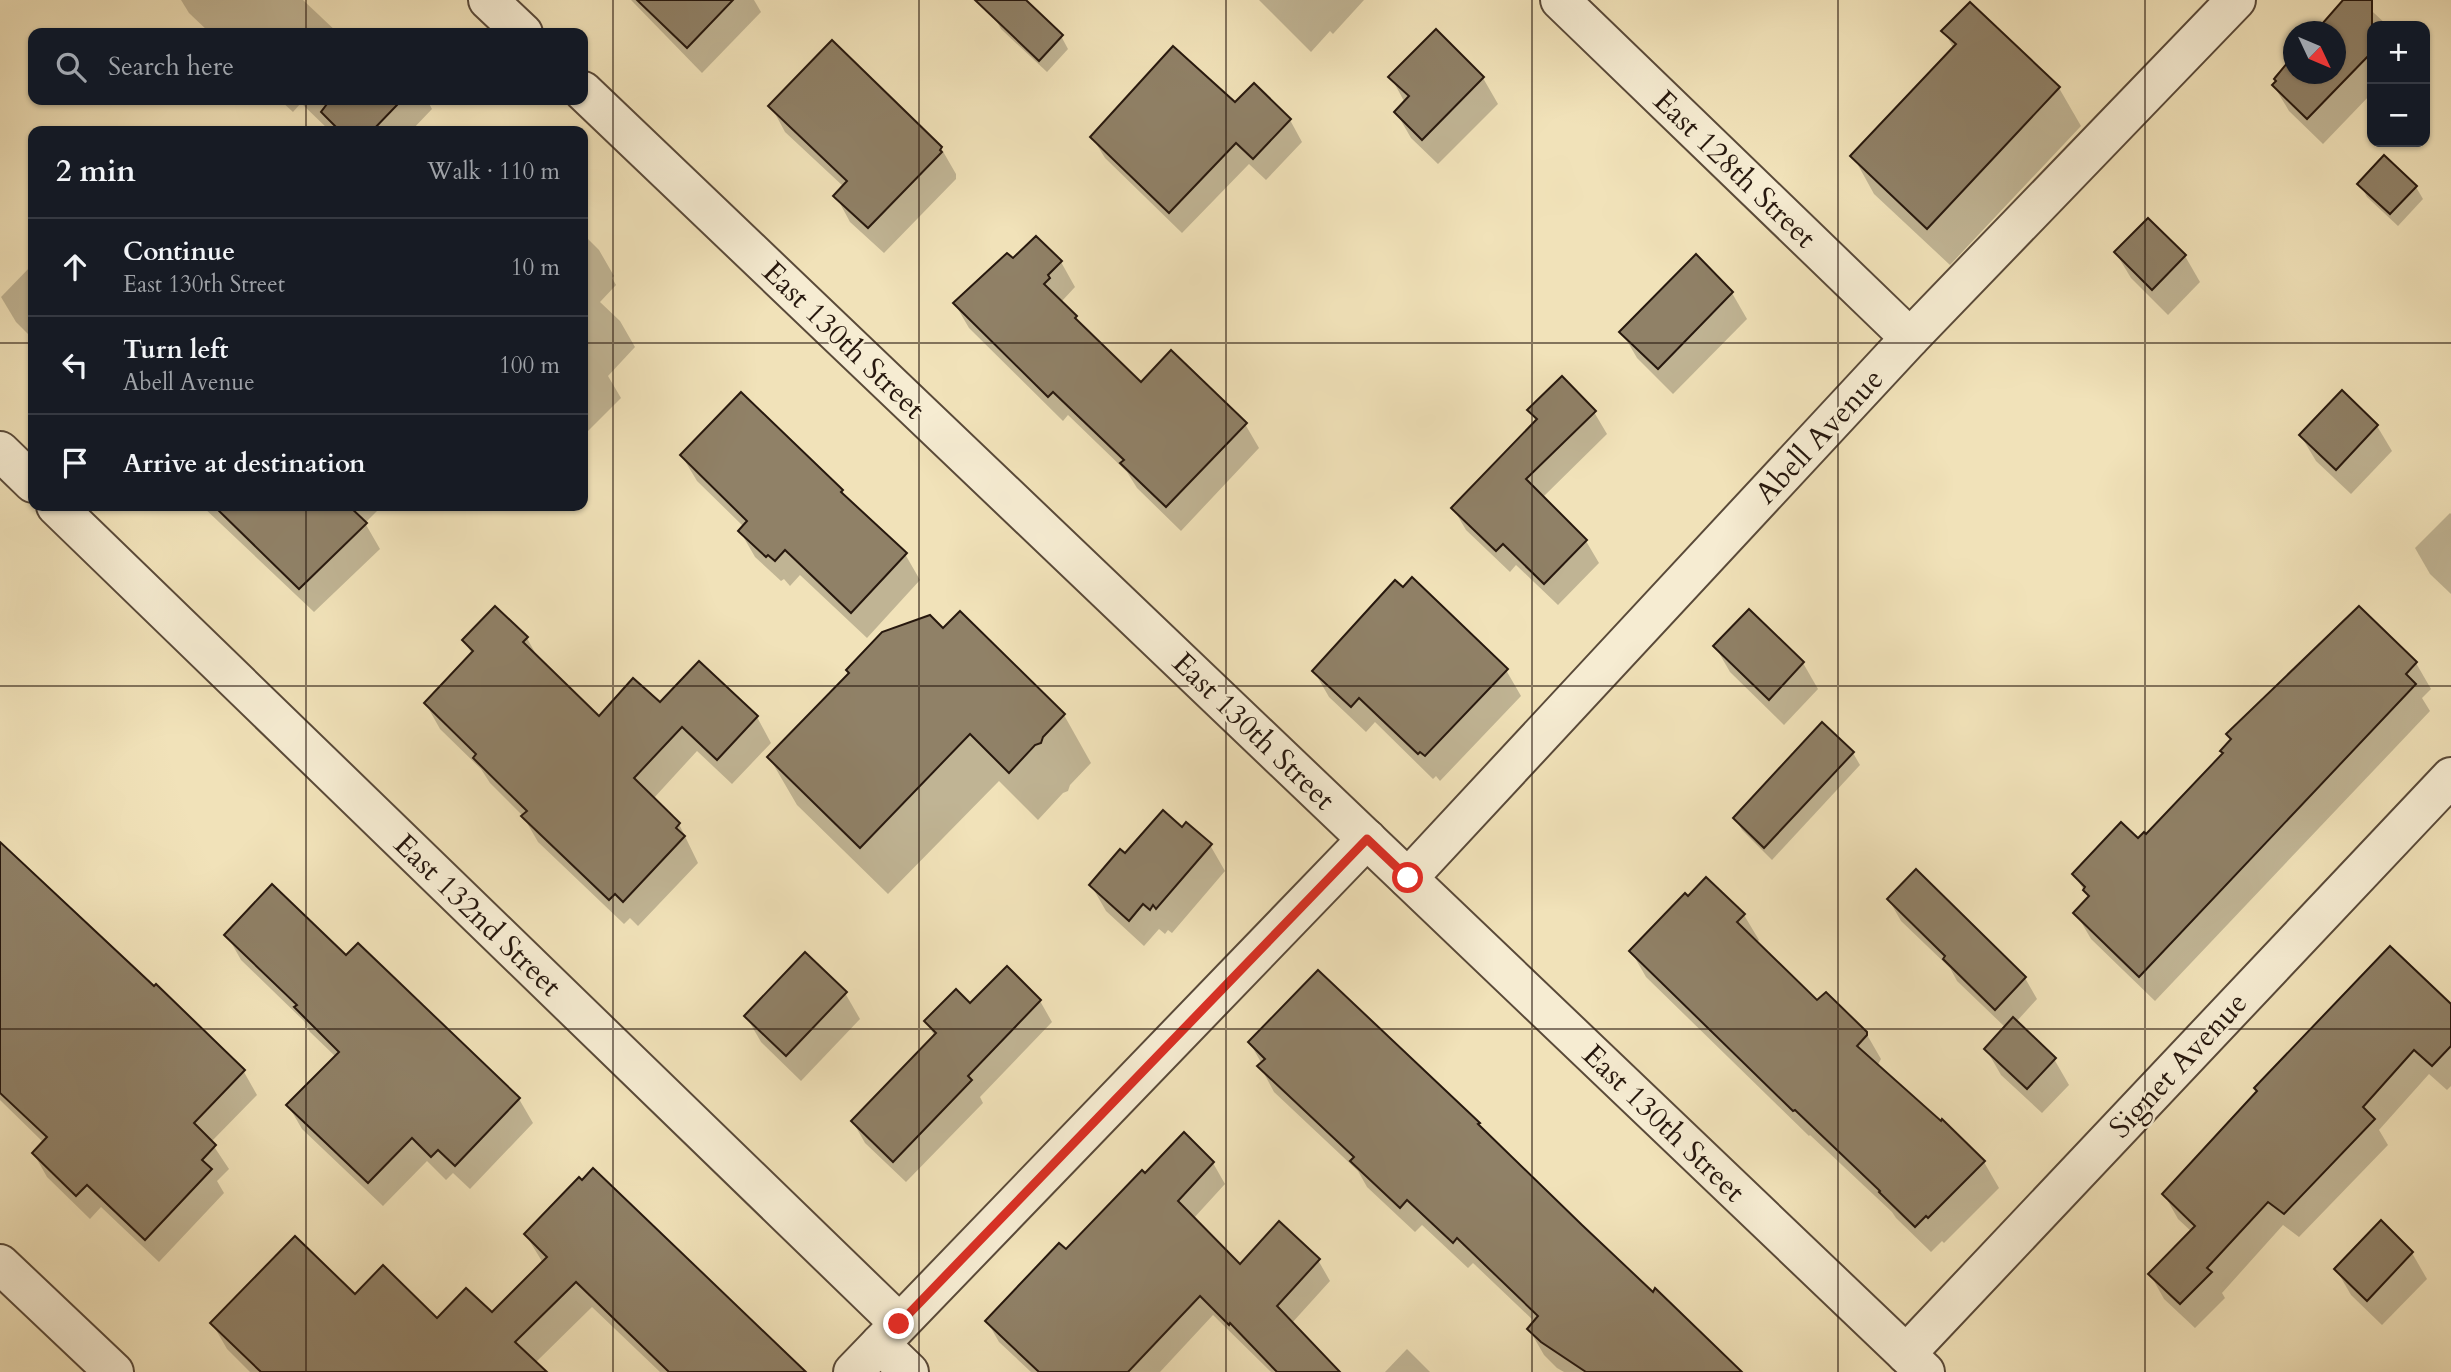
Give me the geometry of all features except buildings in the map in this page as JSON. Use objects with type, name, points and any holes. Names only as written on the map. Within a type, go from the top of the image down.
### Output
[{"type":"street","points":[[488,0],[518,28]]},
{"type":"street","name":"East 128th Street","points":[[1560,0],[1910,338]]},
{"type":"street","name":"Abell Avenue","points":[[1408,878],[1910,338],[2236,0]]},
{"type":"street","name":"East 130th Street","points":[[588,96],[1915,1363]]},
{"type":"street","points":[[0,451],[28,478]]},
{"type":"street","name":"East 132nd Street","points":[[61,511],[889,1334],[909,1372]]},
{"type":"street","name":"Signet Avenue","points":[[1915,1363],[2451,777]]},
{"type":"street","points":[[853,1372],[1367,839]]},
{"type":"street","points":[[0,1264],[114,1372]]},
{"type":"route","points":[[899,1324],[1367,839],[1408,878]]}]
